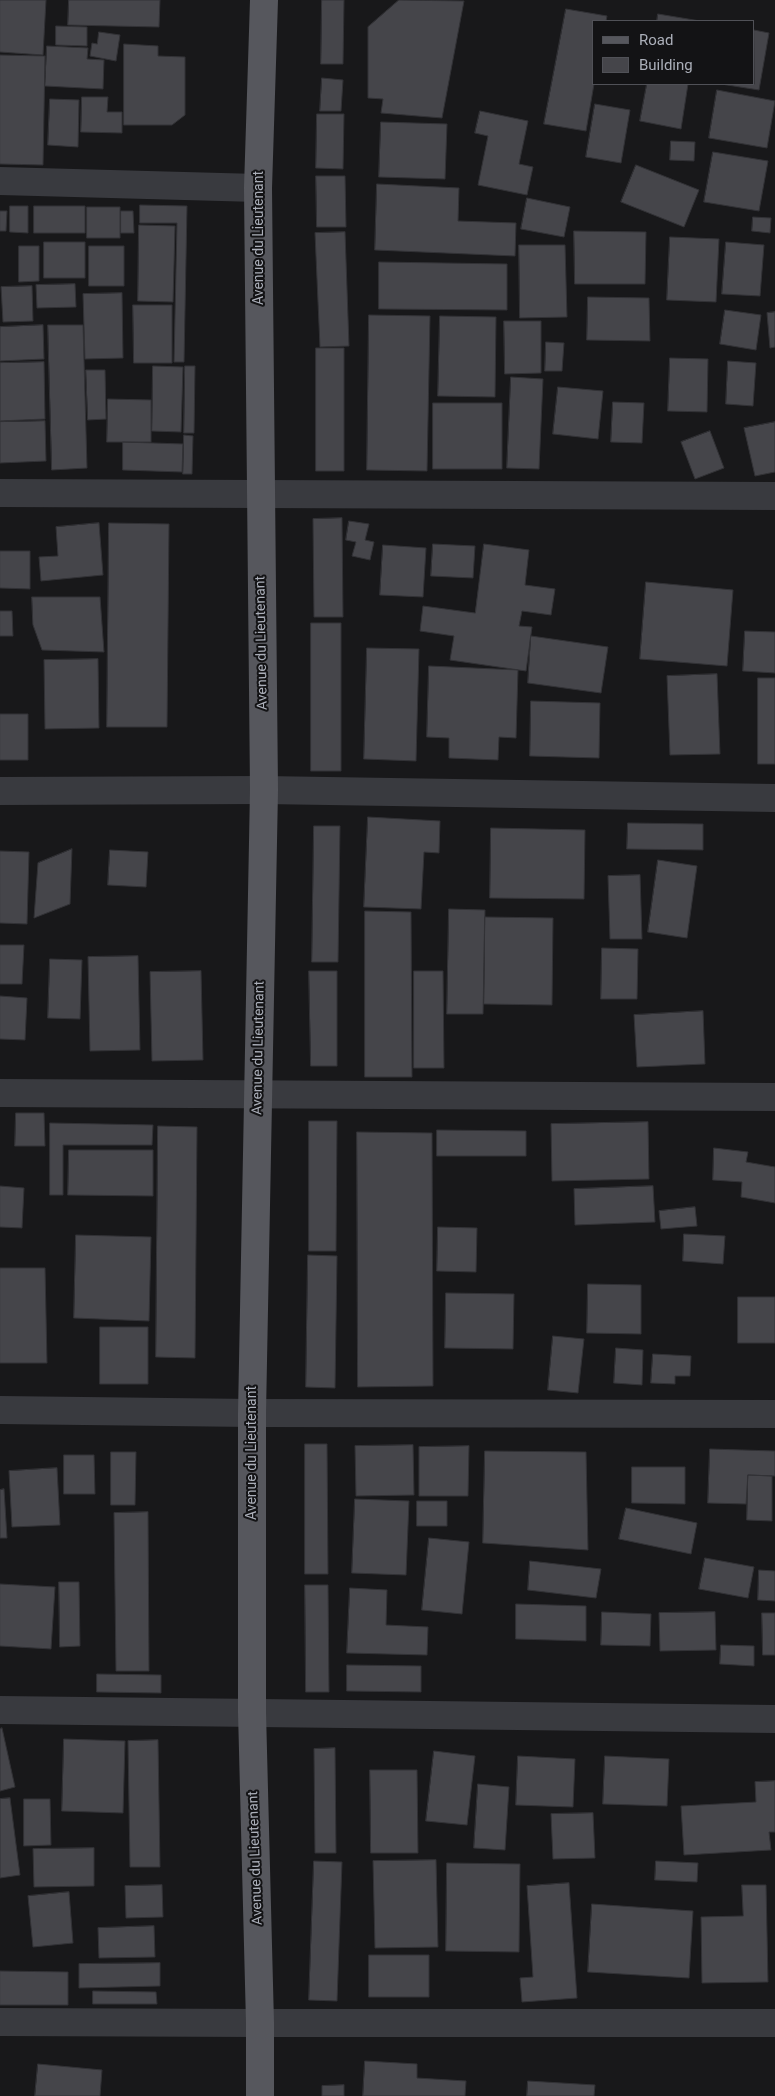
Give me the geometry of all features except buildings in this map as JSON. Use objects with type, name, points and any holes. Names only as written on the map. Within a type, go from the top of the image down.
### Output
[{"type":"main road","name":"Avenue du Lieutenant","points":[[260,2096],[260,2022],[252,1712],[252,1413],[264,790],[258,188],[264,0]]},
{"type":"street","points":[[0,181],[258,188]]},
{"type":"street","points":[[0,492],[775,496]]},
{"type":"street","points":[[0,791],[264,790],[775,798]]},
{"type":"street","points":[[0,1093],[775,1097]]},
{"type":"street","points":[[0,1410],[252,1413],[775,1414]]},
{"type":"street","points":[[0,1710],[775,1719]]},
{"type":"street","points":[[0,2022],[775,2023]]}]
